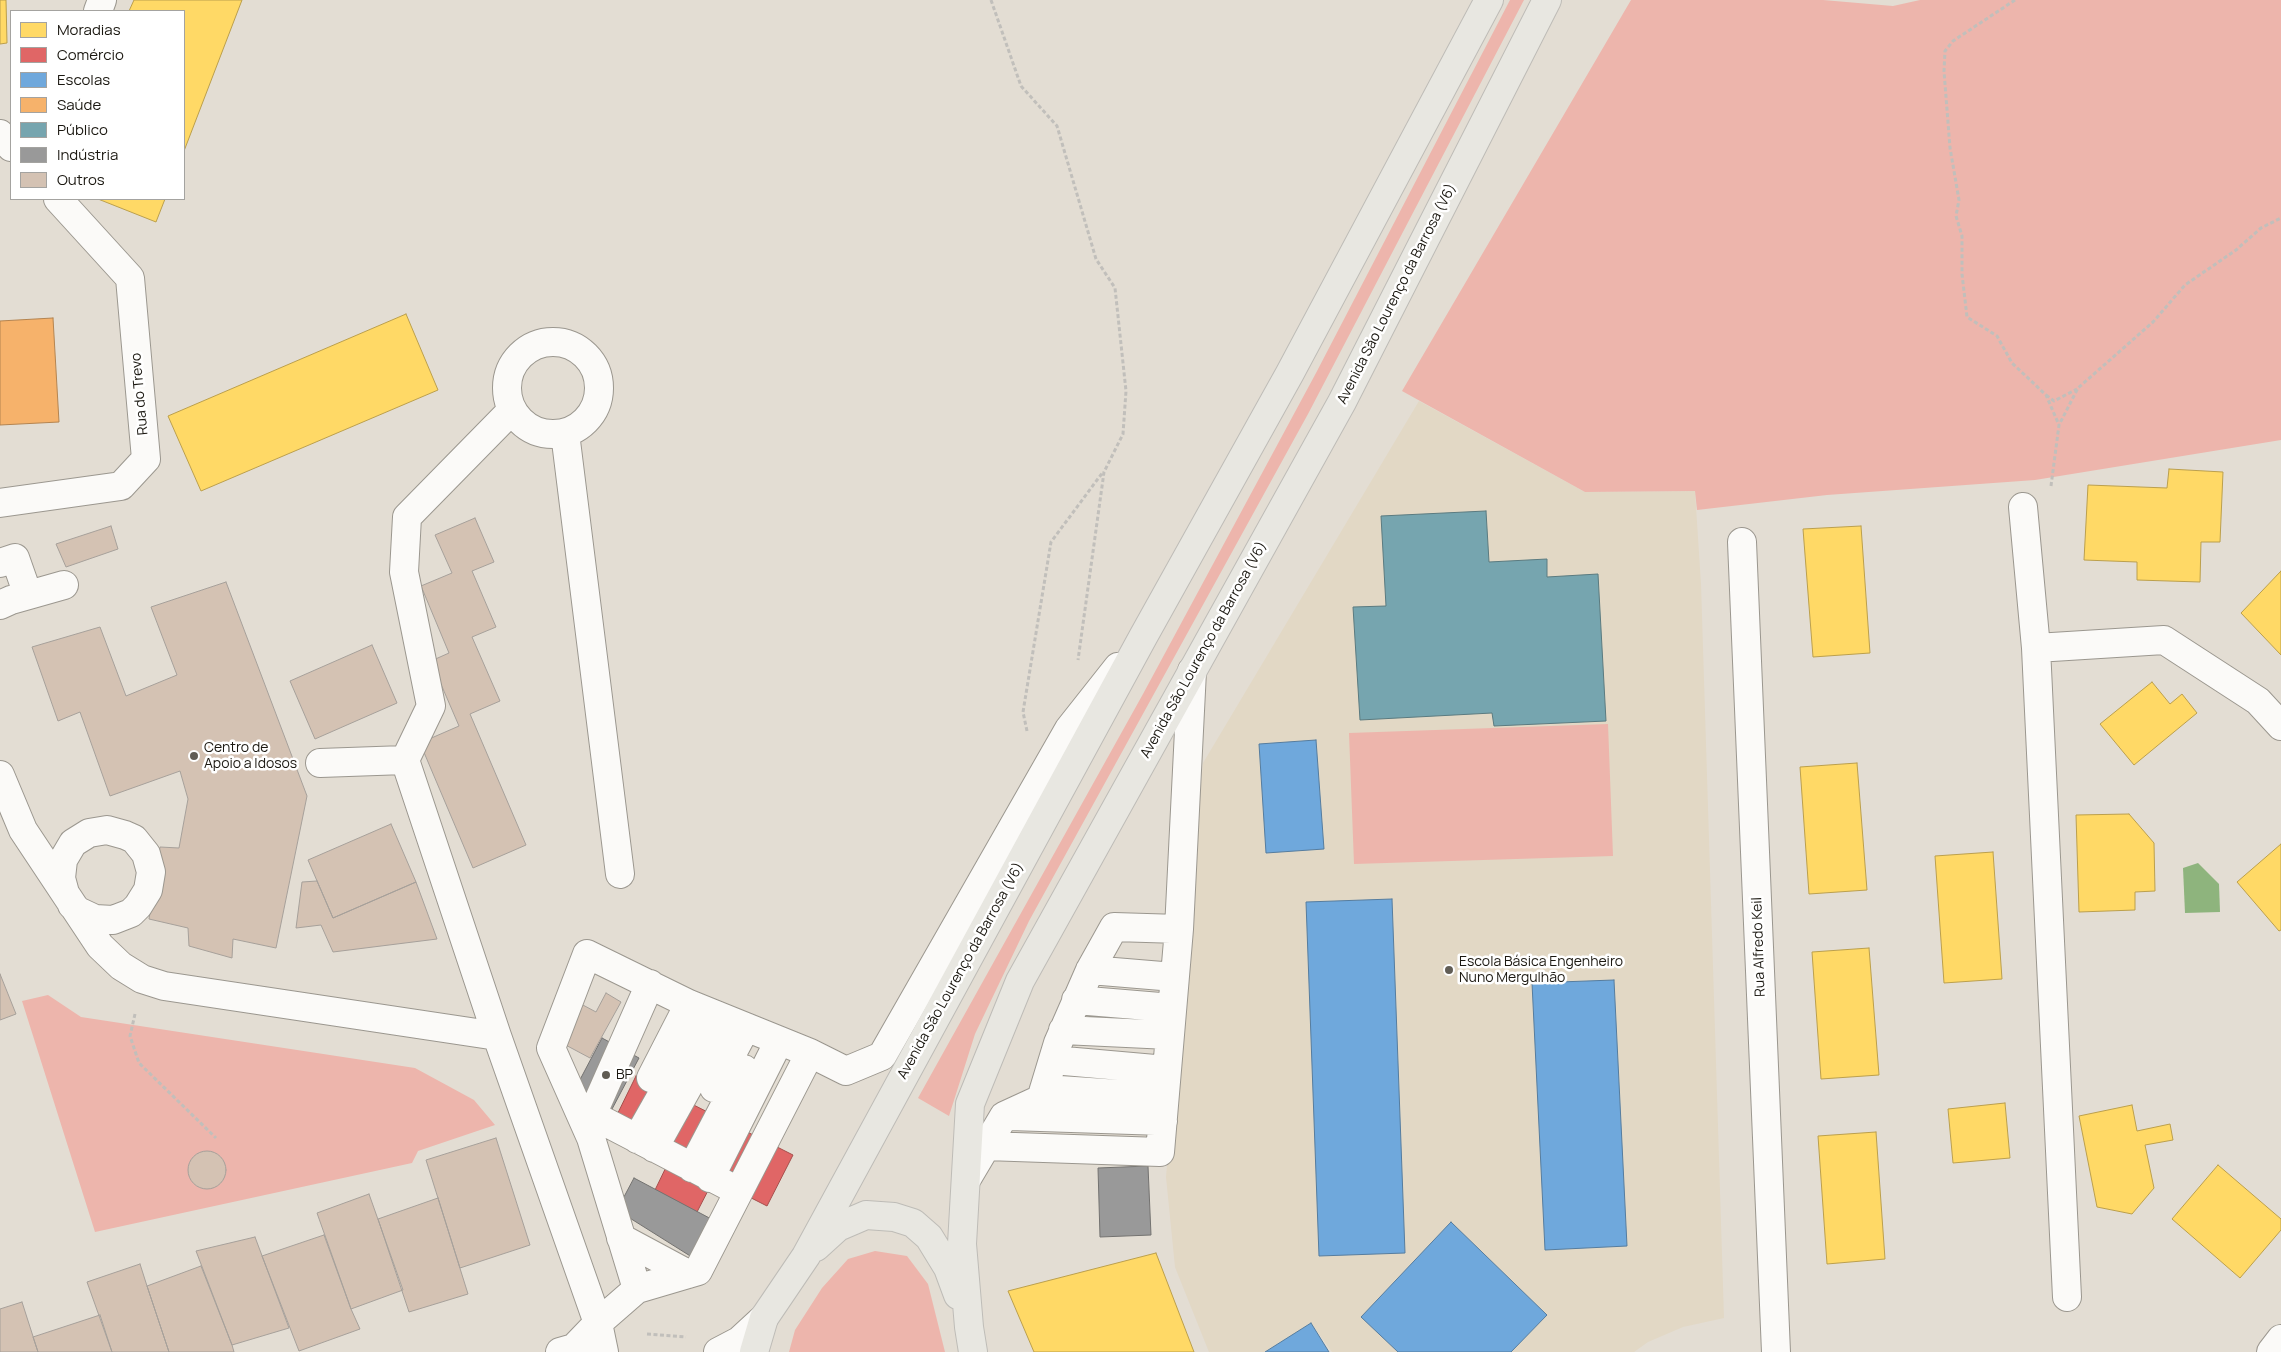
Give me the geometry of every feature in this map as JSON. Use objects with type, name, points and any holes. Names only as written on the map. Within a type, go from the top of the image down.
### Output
[{"type":"main road","name":"Avenida São Lourenço da Barrosa (V6)","points":[[754,1352],[764,1318],[806,1256],[1143,636],[1290,372],[1489,0]]},
{"type":"main road","name":"Avenida São Lourenço da Barrosa (V6)","points":[[971,1340],[962,1244],[970,1104],[1020,981],[1342,402],[1547,0]]},
{"type":"main road","name":"Avenida São Lourenço da Barrosa (V6)","points":[[806,1256],[838,1227],[866,1215],[894,1217],[913,1223],[929,1237],[948,1268],[971,1340]]},
{"type":"street","points":[[0,134],[10,146]]},
{"type":"street","name":"Rua do Trevo","points":[[0,503],[121,486],[146,459],[130,278],[59,200]]},
{"type":"street","points":[[540,342],[561,342],[577,348],[595,368],[599,384],[598,401],[590,416],[580,426],[565,433],[549,434],[536,432],[521,423],[512,410],[507,398],[506,382],[511,366],[525,349],[540,342]]},
{"type":"street","points":[[512,410],[407,517],[404,572],[431,706],[405,760],[497,1036],[598,1323],[604,1352]]},
{"type":"street","points":[[565,433],[620,874]]},
{"type":"street","points":[[2023,507],[2036,648],[2067,1297]]},
{"type":"street","name":"Rua Alfredo Keil","points":[[1742,542],[1776,1352]]},
{"type":"street","points":[[0,563],[15,558],[28,595]]},
{"type":"street","points":[[0,605],[64,585]]},
{"type":"street","points":[[637,1289],[591,1138],[551,1048],[587,954],[846,1071],[882,1056],[1069,729],[1143,636]]},
{"type":"street","points":[[2036,648],[2164,640],[2258,702],[2281,726]]},
{"type":"street","points":[[986,1146],[1160,1152],[1179,929],[1192,672]]},
{"type":"street","points":[[320,762],[405,760]]},
{"type":"street","points":[[0,775],[23,830],[100,946],[120,966],[142,979],[164,986],[497,1036]]},
{"type":"street","points":[[966,1180],[1004,1116],[1041,1099],[1053,1060],[1076,1000],[1114,927],[1179,929]]},
{"type":"street","points":[[1090,970],[1174,977]]},
{"type":"street","points":[[650,984],[592,1116],[681,1162]]},
{"type":"street","points":[[1076,1000],[1172,1008]]},
{"type":"street","points":[[560,1352],[574,1348],[598,1323],[637,1289],[698,1271],[681,1162],[752,1030]]},
{"type":"street","points":[[681,1162],[752,1030]]},
{"type":"street","points":[[681,1162],[752,1030]]},
{"type":"street","points":[[681,1162],[752,1030]]},
{"type":"street","points":[[1064,1030],[1169,1036]]},
{"type":"street","points":[[1053,1060],[1166,1070]]},
{"type":"street","points":[[1044,1089],[1163,1109]]},
{"type":"street","points":[[1004,1116],[1163,1109]]},
{"type":"street","points":[[621,1238],[688,1274]]},
{"type":"street","points":[[718,1352],[740,1341],[764,1318]]},
{"type":"street","points":[[2271,1352],[2281,1340]]},
{"type":"path","points":[[991,0],[1021,86],[1057,126],[1096,259],[1114,288],[1126,391],[1123,434],[1104,472],[1051,542],[1023,712],[1028,738]]},
{"type":"path","points":[[2015,0],[1953,41],[1945,51],[1944,71],[1950,148],[1959,200],[1956,216],[1962,236],[1962,274],[1967,317],[1997,336],[2012,363],[2046,395],[2054,401],[2078,388],[2153,322],[2185,285],[2236,250],[2261,228],[2281,218]]},
{"type":"path","points":[[2023,507],[2050,491],[2059,425],[2078,388]]},
{"type":"path","points":[[2046,395],[2059,425]]},
{"type":"path","points":[[1077,661],[1104,472]]},
{"type":"path","points":[[142,979],[130,1036],[139,1063],[216,1138]]},
{"type":"path","points":[[647,1334],[694,1338]]},
{"type":"shaded area","points":[[1510,0],[1524,0],[1308,414],[1029,921],[975,1034],[949,1116],[918,1098],[1143,694],[1316,373]]},
{"type":"shaded area","points":[[1631,0],[1823,0],[1893,6],[1920,0],[2281,0],[2281,440],[2035,480],[1827,495],[1697,510],[1695,491],[1585,492],[1402,391]]},
{"type":"shaded area","name":"Escola Básica Engenheiro Nuno Mergulhão","points":[[1419,401],[1585,492],[1695,491],[1701,584],[1724,1318],[1683,1327],[1648,1342],[1634,1352],[1332,1352],[1311,1323],[1265,1352],[1209,1352],[1175,1267],[1166,1177],[1203,763]]},
{"type":"shaded area","points":[[1608,724],[1613,856],[1354,864],[1349,733]]},
{"type":"shaded area","points":[[2198,863],[2219,884],[2220,912],[2185,913],[2183,868]]},
{"type":"shaded area","points":[[48,995],[81,1017],[415,1068],[474,1100],[495,1125],[418,1151],[412,1163],[95,1232],[22,1001]]},
{"type":"shaded area","points":[[875,1251],[907,1256],[928,1284],[945,1352],[789,1352],[795,1330],[822,1288],[848,1259]]},
{"type":"building: Moradias","points":[[0,0],[6,0],[7,43],[0,44]]},
{"type":"building: Moradias","points":[[134,0],[242,0],[185,148],[185,10],[129,10]]},
{"type":"building: Moradias","points":[[101,200],[165,200],[156,222]]},
{"type":"building: Moradias","points":[[406,314],[438,390],[201,491],[168,416]]},
{"type":"building: Moradias","points":[[2169,469],[2223,472],[2220,542],[2201,542],[2200,582],[2137,580],[2137,562],[2084,560],[2088,485],[2167,488]]},
{"type":"building: Moradias","points":[[1861,526],[1870,653],[1813,657],[1803,529]]},
{"type":"building: Moradias","points":[[2281,571],[2281,655],[2241,613]]},
{"type":"building: Moradias","points":[[2152,682],[2170,704],[2182,694],[2197,713],[2134,765],[2100,724]]},
{"type":"building: Moradias","points":[[1857,763],[1867,890],[1809,894],[1800,767]]},
{"type":"building: Moradias","points":[[2129,814],[2154,843],[2155,891],[2135,892],[2135,910],[2079,912],[2076,815]]},
{"type":"building: Moradias","points":[[2281,844],[2281,930],[2279,931],[2237,882]]},
{"type":"building: Moradias","points":[[1993,852],[2002,979],[1944,983],[1935,856]]},
{"type":"building: Moradias","points":[[1869,948],[1879,1075],[1821,1079],[1812,952]]},
{"type":"building: Moradias","points":[[2005,1103],[2010,1158],[1953,1163],[1948,1109]]},
{"type":"building: Moradias","points":[[2132,1105],[2137,1131],[2170,1124],[2173,1140],[2145,1145],[2154,1188],[2132,1214],[2097,1207],[2079,1116]]},
{"type":"building: Moradias","points":[[1876,1132],[1885,1259],[1827,1264],[1818,1136]]},
{"type":"building: Moradias","points":[[2218,1165],[2281,1219],[2281,1230],[2240,1278],[2172,1219]]},
{"type":"building: Moradias","points":[[1156,1253],[1194,1352],[1034,1352],[1008,1291]]},
{"type":"building: Comércio","name":"BP","points":[[636,1076],[793,1155],[767,1206],[714,1179],[697,1212],[655,1190],[670,1159],[612,1125]]},
{"type":"building: Escolas","points":[[1316,740],[1324,849],[1266,853],[1259,744]]},
{"type":"building: Escolas","points":[[1392,899],[1405,1253],[1319,1256],[1306,902]]},
{"type":"building: Escolas","points":[[1614,980],[1627,1246],[1545,1250],[1532,983]]},
{"type":"building: Escolas","points":[[1451,1222],[1547,1315],[1511,1352],[1398,1352],[1361,1317]]},
{"type":"building: Escolas","points":[[1311,1323],[1329,1352],[1265,1352]]},
{"type":"building: Saúde","points":[[53,318],[59,422],[0,425],[0,321]]},
{"type":"building: Público","points":[[1486,511],[1489,562],[1547,559],[1547,577],[1598,574],[1606,721],[1494,726],[1492,713],[1360,720],[1353,607],[1386,606],[1381,516]]},
{"type":"building: Indústria","name":"BP","points":[[602,1038],[639,1058],[611,1111],[574,1091]]},
{"type":"building: Indústria","points":[[1148,1166],[1151,1235],[1100,1237],[1098,1168]]},
{"type":"building: Indústria","points":[[634,1178],[715,1221],[695,1259],[617,1210]]},
{"type":"building: Outros","points":[[475,518],[494,562],[472,571],[496,627],[472,637],[500,701],[470,714],[526,845],[473,868],[420,743],[459,726],[431,661],[449,653],[421,586],[452,573],[435,535]]},
{"type":"building: Outros","points":[[111,526],[118,549],[66,567],[56,544]]},
{"type":"building: Outros","name":"Centro de Apoio a Idosos","points":[[226,582],[307,796],[276,948],[233,939],[232,958],[189,946],[188,928],[149,919],[160,847],[179,848],[188,799],[180,771],[110,796],[80,712],[58,721],[32,647],[100,627],[126,696],[177,675],[151,607]]},
{"type":"building: Outros","points":[[372,645],[397,703],[315,739],[290,681]]},
{"type":"building: Outros","points":[[391,824],[416,882],[333,918],[308,860]]},
{"type":"building: Outros","points":[[317,881],[333,918],[416,882],[437,939],[333,952],[321,925],[296,928],[302,882]]},
{"type":"building: Outros","points":[[0,974],[16,1014],[0,1020]]},
{"type":"building: Outros","points":[[606,993],[621,1002],[590,1058],[560,1042],[581,1004],[596,1012]]},
{"type":"building: Outros","points":[[496,1138],[530,1245],[460,1268],[426,1160]]},
{"type":"building: Outros","points":[[207,1151],[220,1157],[226,1170],[220,1183],[207,1189],[194,1183],[188,1170],[194,1157]]},
{"type":"building: Outros","points":[[369,1194],[403,1290],[351,1309],[317,1213]]},
{"type":"building: Outros","points":[[438,1198],[468,1294],[409,1312],[378,1219]]},
{"type":"building: Outros","points":[[324,1235],[360,1329],[299,1351],[262,1256]]},
{"type":"building: Outros","points":[[255,1237],[289,1328],[232,1345],[196,1251]]},
{"type":"building: Outros","points":[[140,1264],[169,1352],[112,1352],[87,1282]]},
{"type":"building: Outros","points":[[201,1266],[234,1352],[169,1352],[147,1286]]},
{"type":"building: Outros","points":[[22,1302],[38,1352],[0,1352],[0,1309]]},
{"type":"building: Outros","points":[[100,1315],[112,1352],[38,1352],[33,1337]]},
{"type":"place","name":"Centro de Apoio a Idosos","points":[[194,756]]},
{"type":"place","name":"Escola Básica Engenheiro Nuno Mergulhão","points":[[1449,970]]},
{"type":"place","name":"BP","points":[[606,1075]]}]
